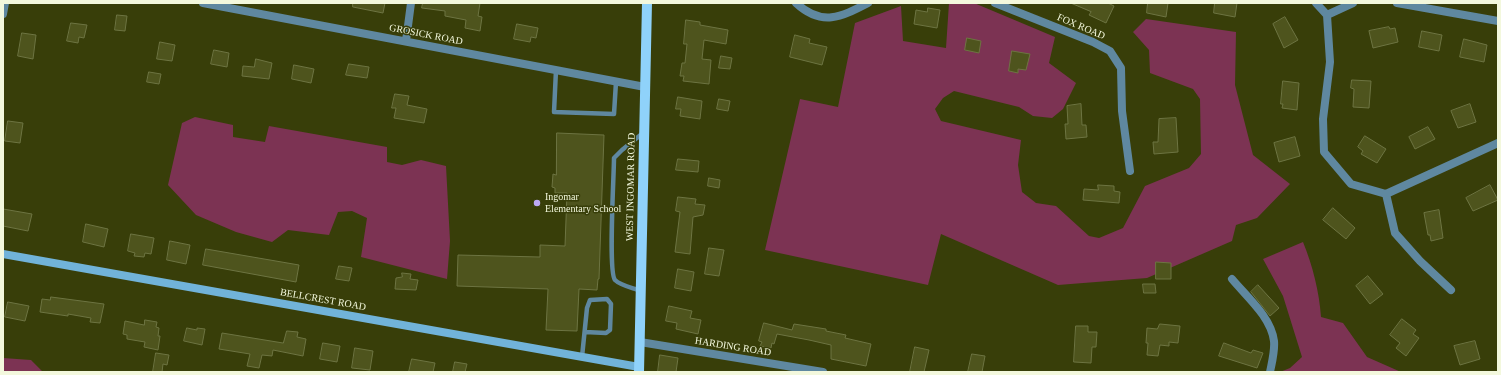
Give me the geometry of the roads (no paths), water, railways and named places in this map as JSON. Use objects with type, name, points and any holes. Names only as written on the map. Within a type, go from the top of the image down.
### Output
[{"type":"main road","name":"WEST INGOMAR ROAD","points":[[639,369],[646,3]]},
{"type":"street","points":[[3,14],[5,3]]},
{"type":"street","name":"GROSICK ROAD","points":[[203,3],[238,6],[406,41],[645,87]]},
{"type":"street","points":[[406,41],[411,3]]},
{"type":"street","points":[[796,3],[805,11],[825,18],[837,17],[868,3]]},
{"type":"street","name":"FOX ROAD","points":[[995,3],[1093,42],[1110,51],[1120,68],[1121,73],[1122,111],[1130,171]]},
{"type":"street","points":[[1316,3],[1327,15],[1330,62],[1323,119],[1324,152],[1351,184],[1386,194],[1498,143]]},
{"type":"street","points":[[1327,15],[1353,3]]},
{"type":"street","points":[[1397,3],[1498,21]]},
{"type":"street","points":[[1386,194],[1395,233],[1420,262],[1451,290]]},
{"type":"street","name":"BELLCREST ROAD","points":[[3,254],[582,357],[639,369]]},
{"type":"street","points":[[1232,279],[1268,322],[1272,332],[1274,354],[1270,372]]},
{"type":"street","name":"HARDING ROAD","points":[[640,342],[823,372]]},
{"type":"lane","points":[[556,70],[554,112],[614,114],[616,82]]},
{"type":"lane","points":[[641,291],[617,282],[614,279],[612,262],[614,158],[644,132]]},
{"type":"lane","points":[[582,357],[587,308],[590,300],[607,299],[611,304],[610,330],[606,333],[585,332]]},
{"type":"place","name":"Ingomar Elementary School","points":[[537,203]]}]
